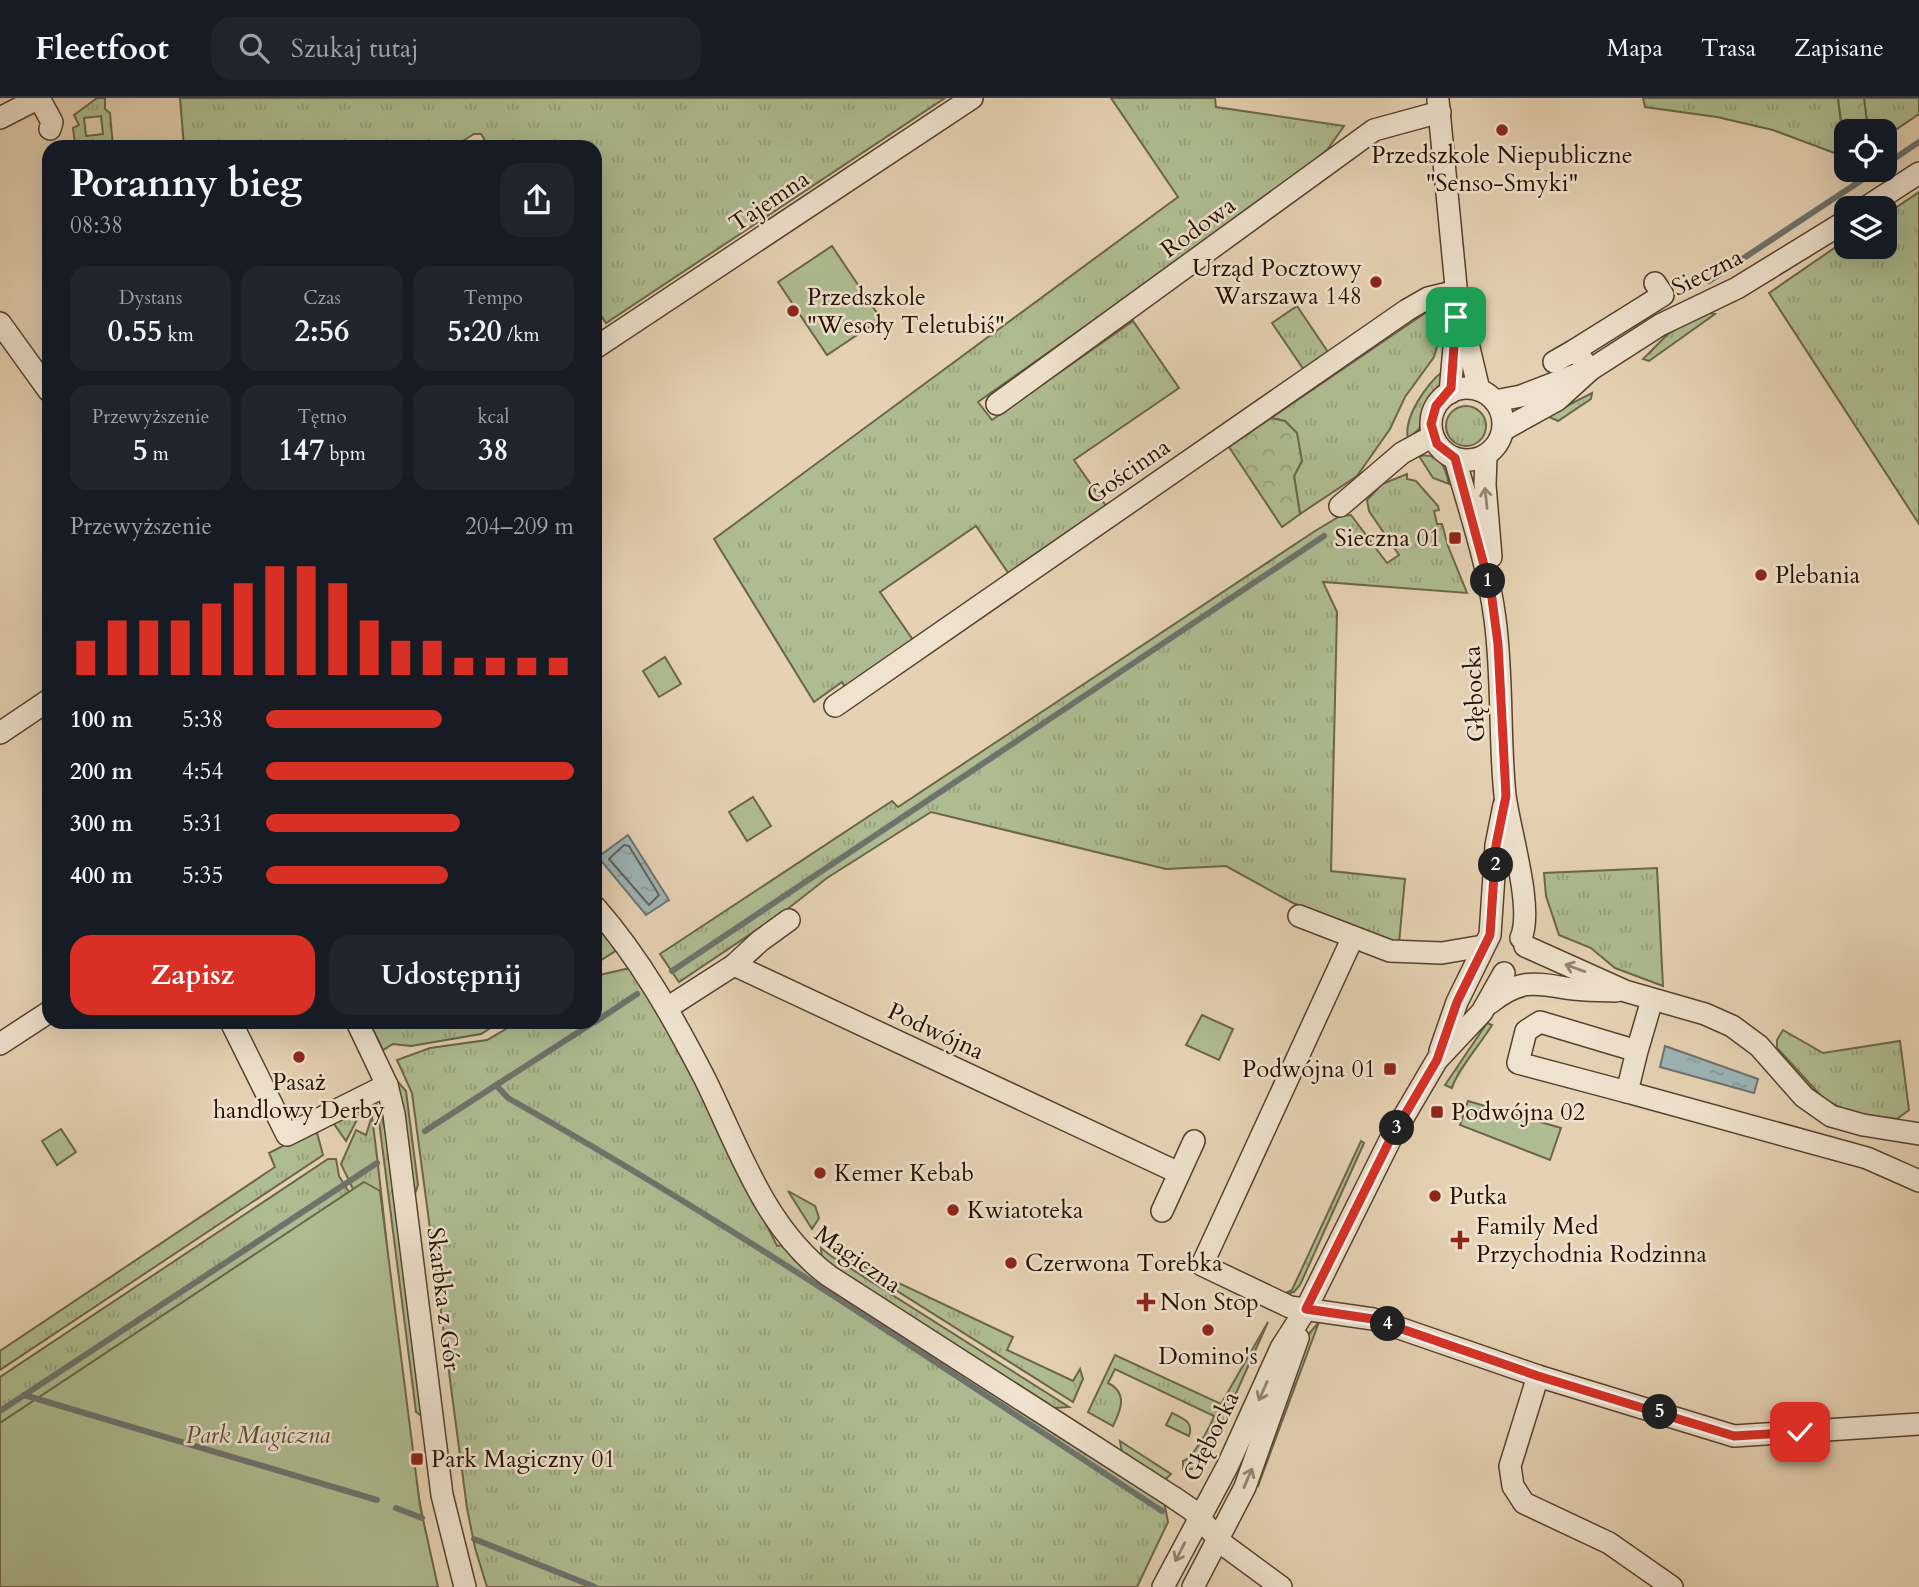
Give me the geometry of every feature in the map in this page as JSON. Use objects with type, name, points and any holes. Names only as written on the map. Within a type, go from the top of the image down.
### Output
[{"type":"street","name":"Tajemna","points":[[602,343],[972,98]]},
{"type":"street","points":[[0,118],[36,99]]},
{"type":"street","points":[[1439,105],[1457,294],[1450,393]]},
{"type":"street","name":"Rodowa","points":[[997,404],[1374,131],[1439,105]]},
{"type":"street","points":[[1884,196],[1919,173]]},
{"type":"street","name":"Sieczna","points":[[1503,430],[1557,400],[1590,370],[1661,325],[1775,267],[1834,229]]},
{"type":"street","points":[[1554,362],[1663,295],[1655,283]]},
{"type":"street","points":[[1455,458],[1471,460],[1486,455],[1499,442],[1503,430],[1502,415],[1487,396],[1457,294]]},
{"type":"street","name":"Gościnna","points":[[835,706],[1407,310],[1428,299],[1457,294]]},
{"type":"street","points":[[0,323],[42,381]]},
{"type":"street","points":[[1575,350],[1590,370]]},
{"type":"street","name":"Sieczna","points":[[1487,396],[1521,396],[1590,370]]},
{"type":"street","points":[[1339,506],[1402,453],[1433,436],[1433,411],[1450,393],[1464,388],[1487,396]]},
{"type":"street","name":"Głębocka","points":[[1433,436],[1443,452],[1455,458],[1491,591]]},
{"type":"street","name":"Głębocka","points":[[1437,1060],[1488,1004],[1510,971],[1525,959],[1516,845],[1506,796],[1498,644],[1491,591],[1486,455]]},
{"type":"street","points":[[0,733],[42,705]]},
{"type":"street","name":"Głębocka","points":[[1163,1587],[1228,1465],[1281,1348],[1306,1309],[1386,1149],[1437,1060],[1457,1002],[1485,945],[1496,845],[1506,796]]},
{"type":"street","points":[[1298,916],[1399,952],[1442,953],[1485,945],[1506,931],[1523,942],[1625,991],[1691,1009],[1732,1027],[1759,1046],[1804,1097],[1831,1116],[1863,1125],[1919,1134]]},
{"type":"street","name":"Magiczna","points":[[602,917],[667,1008],[765,1201],[799,1252],[829,1276],[1174,1497],[1216,1538],[1281,1587]]},
{"type":"street","points":[[667,1008],[734,965],[760,941],[789,920]]},
{"type":"street","points":[[1353,937],[1202,1265],[1290,1307],[1373,1319],[1538,1376],[1734,1436],[1919,1424]]},
{"type":"street","points":[[1485,945],[1493,970],[1510,971],[1545,984]]},
{"type":"street","name":"Podwójna","points":[[734,965],[1179,1173]]},
{"type":"street","points":[[1488,1004],[1513,986],[1527,983],[1575,990],[1625,991]]},
{"type":"street","points":[[1627,1092],[1652,1000]]},
{"type":"street","points":[[0,1044],[42,1017]]},
{"type":"street","points":[[1637,1051],[1540,1022],[1526,1031],[1518,1063],[1867,1158],[1919,1181]]},
{"type":"street","points":[[234,1029],[287,1135],[387,1085]]},
{"type":"street","name":"Skarbka z Gór","points":[[360,1029],[387,1085],[394,1114],[442,1495],[464,1587]]},
{"type":"street","points":[[1162,1211],[1194,1141]]},
{"type":"street","name":"Głębocka","points":[[1193,1587],[1256,1459],[1294,1353],[1306,1309]]},
{"type":"street","points":[[1538,1376],[1510,1466],[1513,1486],[1524,1503],[1609,1543],[1672,1587]]},
{"type":"green space","points":[[97,98],[105,98],[105,109],[110,113],[112,140],[74,140],[73,128],[79,125],[74,115]],"holes":[[[101,116],[103,134],[86,136],[84,118]]]},
{"type":"green space","points":[[180,98],[945,98],[606,323],[602,317],[602,140],[485,140],[481,134],[474,134],[464,140],[183,140]]},
{"type":"green space","points":[[1111,98],[1215,98],[1216,107],[1344,126],[1327,150],[1276,192],[978,402],[992,420],[1133,321],[1179,388],[1074,460],[1106,506],[1009,574],[976,526],[880,592],[913,640],[845,687],[842,682],[814,702],[714,539],[1178,197]]},
{"type":"green space","points":[[1643,98],[1838,98],[1840,119],[1834,119],[1834,153],[1773,130],[1717,117],[1645,107]]},
{"type":"green space","points":[[1838,98],[1864,98],[1867,119],[1841,119]]},
{"type":"green space","points":[[1864,98],[1919,98],[1919,114],[1897,129],[1897,119],[1867,119]]},
{"type":"green space","points":[[1919,192],[1919,524],[1769,293],[1834,248],[1834,259],[1897,259],[1897,207]]},
{"type":"green space","points":[[832,246],[881,319],[827,355],[778,282]]},
{"type":"green space","points":[[1297,306],[1328,352],[1304,370],[1272,323]]},
{"type":"green space","points":[[1431,309],[1438,309],[1438,343],[1434,357],[1405,397],[1390,429],[1357,476],[1300,514],[1294,476],[1302,461],[1285,421],[1271,418]]},
{"type":"green space","points":[[1705,312],[1715,314],[1649,361],[1643,359],[1668,334]]},
{"type":"green space","points":[[1443,371],[1441,388],[1427,407],[1419,429],[1408,439],[1407,430],[1413,411],[1430,384]]},
{"type":"green space","points":[[1592,393],[1591,399],[1558,421],[1547,416]]},
{"type":"green space","points":[[1466,406],[1474,407],[1480,412],[1485,418],[1485,434],[1480,440],[1474,445],[1466,446],[1458,445],[1452,440],[1447,434],[1446,426],[1447,418],[1452,412],[1458,407]]},
{"type":"green space","points":[[1271,418],[1285,421],[1297,433],[1302,461],[1294,476],[1300,514],[1282,527],[1229,447]]},
{"type":"green space","points":[[1419,456],[1432,456],[1437,459],[1446,471],[1449,484],[1433,478]]},
{"type":"green space","points":[[1407,474],[1407,479],[1416,481],[1438,506],[1439,510],[1434,511],[1437,524],[1442,524],[1467,593],[1323,582],[1337,612],[1331,871],[1405,879],[1399,943],[1293,903],[1226,866],[1166,869],[931,812],[827,878],[785,911],[679,982],[660,954],[892,801],[898,807],[1340,516],[1351,515],[1387,563],[1399,555],[1369,511],[1367,500],[1382,484]]},
{"type":"green space","points":[[665,657],[681,684],[659,697],[643,671]]},
{"type":"green space","points":[[753,797],[771,826],[747,841],[729,812]]},
{"type":"green space","points":[[1657,868],[1663,986],[1615,968],[1591,948],[1559,935],[1546,896],[1544,873]]},
{"type":"green space","points":[[602,932],[617,950],[602,960]]},
{"type":"green space","points":[[630,968],[683,1054],[777,1246],[783,1245],[1164,1501],[1168,1522],[1137,1587],[487,1587],[467,1508],[412,1093],[397,1060],[430,1048],[487,1040],[506,1029],[602,1029],[602,974]]},
{"type":"green space","points":[[1202,1015],[1233,1029],[1219,1060],[1186,1045]]},
{"type":"green space","points":[[1487,1023],[1492,1025],[1452,1088],[1445,1085]]},
{"type":"green space","points":[[372,1029],[489,1029],[481,1034],[411,1046],[393,1044],[383,1050]]},
{"type":"green space","points":[[1783,1030],[1823,1053],[1900,1041],[1909,1110],[1897,1119],[1848,1112],[1823,1098],[1777,1048],[1777,1040]]},
{"type":"green space","points":[[397,1081],[406,1091],[418,1185],[414,1197],[405,1122]]},
{"type":"green space","points":[[1468,1101],[1561,1128],[1550,1160],[1460,1125]]},
{"type":"green space","points":[[365,1104],[346,1141],[332,1121]]},
{"type":"green space","points":[[377,1105],[383,1121],[397,1200],[423,1417],[416,1412]]},
{"type":"green space","points":[[370,1114],[372,1117],[379,1173],[404,1402],[434,1571],[430,1572],[360,1189],[353,1189],[341,1164],[356,1130],[366,1135],[371,1119],[365,1116]]},
{"type":"green space","points":[[61,1129],[76,1152],[57,1165],[42,1141]]},
{"type":"green space","points":[[316,1129],[323,1155],[0,1370],[0,1351],[275,1167],[269,1153]]},
{"type":"green space","points":[[1361,1141],[1364,1143],[1300,1285],[1294,1292],[1282,1295],[1292,1290]]},
{"type":"green space","points":[[328,1159],[336,1159],[339,1176],[349,1192],[0,1435],[0,1377]]},
{"type":"green space","name":"Park Magiczna","points":[[364,1182],[380,1191],[420,1506],[438,1587],[0,1587],[0,1423]]},
{"type":"green space","points":[[788,1191],[815,1206],[819,1218],[812,1229]]},
{"type":"green space","points":[[828,1241],[850,1260],[1013,1337],[1007,1350],[1073,1381],[1080,1369],[1083,1379],[1073,1402],[840,1255],[824,1242]]},
{"type":"green space","points":[[821,1248],[1069,1407],[1054,1408],[828,1265],[822,1258]]},
{"type":"green space","points":[[1268,1322],[1202,1469],[1183,1469],[1183,1461],[1196,1449],[1214,1416],[1115,1369],[1108,1383],[1118,1392],[1121,1402],[1113,1426],[1088,1412],[1115,1355],[1221,1404]]},
{"type":"green space","points":[[1319,1322],[1258,1486],[1254,1484],[1307,1336]]},
{"type":"green space","points":[[1172,1413],[1189,1424],[1189,1436],[1166,1425]]},
{"type":"green space","points":[[1120,1441],[1171,1474],[1164,1481],[1122,1454]]},
{"type":"water","points":[[628,835],[669,900],[646,915],[602,862],[602,854]]},
{"type":"water","points":[[1665,1046],[1758,1079],[1754,1093],[1660,1067]]},
{"type":"waterway","points":[[1897,157],[1919,142]]},
{"type":"waterway","points":[[1709,281],[1859,182]]},
{"type":"waterway","points":[[672,971],[1324,536]]},
{"type":"waterway","points":[[602,1017],[637,994]]},
{"type":"waterway","points":[[425,1131],[583,1029]]},
{"type":"waterway","points":[[496,1085],[508,1098],[757,1247],[1162,1511]]},
{"type":"waterway","points":[[0,1411],[377,1163]]},
{"type":"waterway","points":[[24,1395],[377,1500]]},
{"type":"waterway","points":[[396,1508],[422,1518]]},
{"type":"waterway","points":[[474,1539],[595,1587]]},
{"type":"place","name":"Przedszkole Niepubliczne \"Senso-Smyki\"","points":[[1502,130]]},
{"type":"place","name":"Urząd Pocztowy Warszawa 148","points":[[1376,282]]},
{"type":"place","name":"Przedszkole \"Wesoły Teletubiś\"","points":[[793,311]]},
{"type":"place","name":"Sieczna 01","points":[[1455,538]]},
{"type":"place","name":"Plebania","points":[[1761,575]]},
{"type":"place","name":"Pasaż handlowy Derby","points":[[299,1057]]},
{"type":"place","name":"Podwójna 01","points":[[1390,1069]]},
{"type":"place","name":"Podwójna 02","points":[[1437,1112]]},
{"type":"place","name":"Kemer Kebab","points":[[820,1173]]},
{"type":"place","name":"Putka","points":[[1435,1196]]},
{"type":"place","name":"Kwiatoteka","points":[[953,1210]]},
{"type":"place","name":"Family Med Przychodnia Rodzinna","points":[[1460,1240]]},
{"type":"place","name":"Czerwona Torebka","points":[[1011,1263]]},
{"type":"place","name":"Non Stop","points":[[1146,1302]]},
{"type":"place","name":"Domino's","points":[[1208,1330]]},
{"type":"place","name":"Park Magiczny 01","points":[[417,1459]]},
{"type":"route","points":[[1456,317],[1450,393],[1433,411],[1432,430],[1440,448],[1455,458],[1491,591],[1495,618],[1506,796],[1496,845],[1495,904],[1490,935],[1457,1002],[1437,1060],[1390,1140],[1306,1309],[1373,1319],[1538,1376],[1734,1436],[1800,1432]]}]
